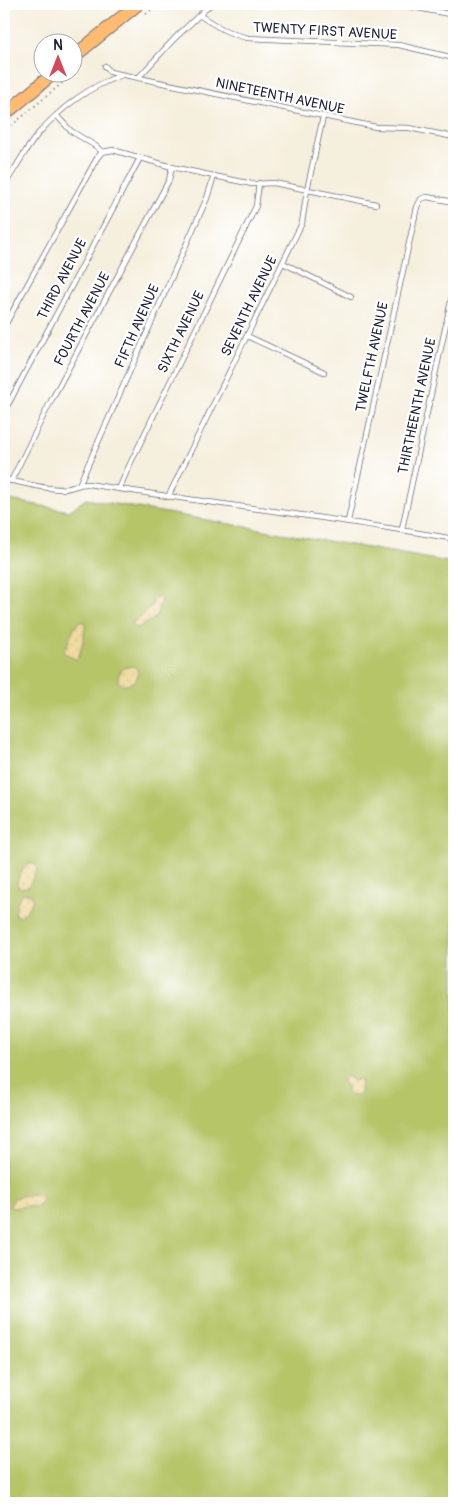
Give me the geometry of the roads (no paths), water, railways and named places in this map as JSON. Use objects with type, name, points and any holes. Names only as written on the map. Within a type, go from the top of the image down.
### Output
[{"type":"main road","points":[[82,58],[141,10]]},
{"type":"main road","points":[[4,115],[43,82]]},
{"type":"lane","points":[[138,78],[159,53],[211,4]]},
{"type":"lane","points":[[398,4],[454,16]]},
{"type":"lane","name":"TWENTY FIRST AVENUE","points":[[200,15],[221,30],[248,38],[399,46],[454,58]]},
{"type":"lane","name":"NINETEENTH AVENUE","points":[[105,66],[110,72],[323,117],[376,127],[409,128],[454,137]]},
{"type":"lane","points":[[4,186],[37,135],[57,116],[90,89],[123,75]]},
{"type":"lane","points":[[57,116],[71,131],[102,152]]},
{"type":"lane","name":"SEVENTH AVENUE","points":[[168,497],[302,223],[307,190],[323,117]]},
{"type":"lane","points":[[4,327],[102,152],[113,150],[172,167],[252,184],[274,183],[376,204]]},
{"type":"lane","name":"THIRD AVENUE","points":[[4,412],[140,158]]},
{"type":"lane","name":"FOURTH AVENUE","points":[[11,481],[169,180],[172,167]]},
{"type":"lane","name":"FIFTH AVENUE","points":[[79,485],[214,176]]},
{"type":"lane","name":"SIXTH AVENUE","points":[[119,489],[256,206],[258,183]]},
{"type":"lane","name":"TWELFTH AVENUE","points":[[348,521],[416,207],[421,199],[428,197],[454,202]]},
{"type":"lane","points":[[283,263],[351,297]]},
{"type":"lane","name":"THIRTHEENTH AVENUE","points":[[402,529],[454,287]]},
{"type":"lane","points":[[246,336],[324,372]]},
{"type":"lane","points":[[4,479],[58,489],[71,488],[82,484],[348,521],[454,539]]}]
